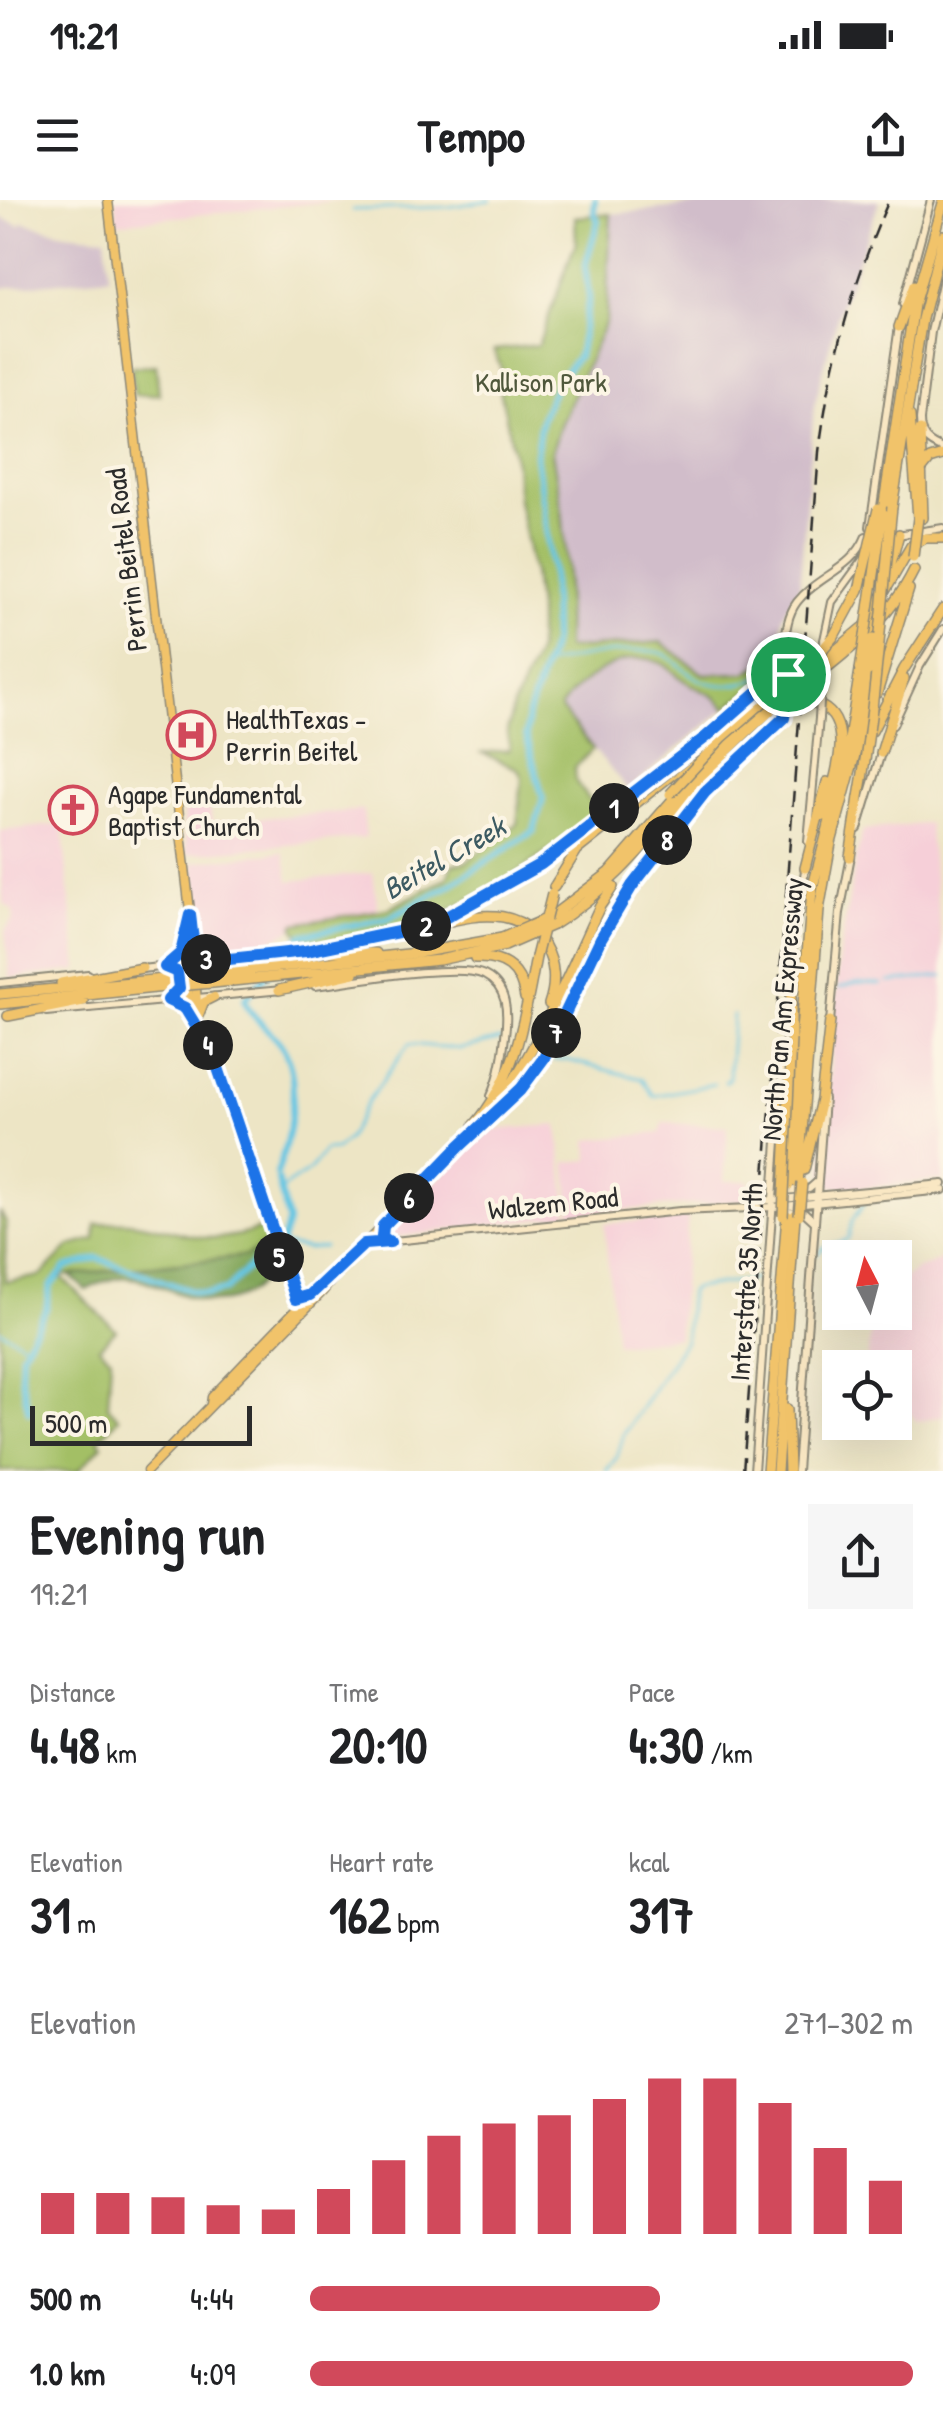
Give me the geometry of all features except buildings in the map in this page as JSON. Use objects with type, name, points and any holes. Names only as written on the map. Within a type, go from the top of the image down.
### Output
[{"type":"highway","name":"North Pan Am Expressway","points":[[796,1184],[808,918],[817,863],[846,758],[864,670],[882,506],[907,343],[922,269],[943,202]]},
{"type":"highway","name":"North Pan Am Expressway","points":[[882,506],[943,235]]},
{"type":"highway","points":[[899,327],[922,269]]},
{"type":"highway","points":[[909,393],[920,519]]},
{"type":"highway","points":[[869,702],[914,570],[920,519],[920,430]]},
{"type":"highway","points":[[921,472],[930,459],[943,452]]},
{"type":"highway","points":[[479,1125],[510,1071],[553,891],[573,849],[818,655],[844,621],[862,581],[882,506]]},
{"type":"highway","points":[[850,857],[880,616],[882,506]]},
{"type":"highway","points":[[838,650],[885,585],[898,534]]},
{"type":"highway","points":[[885,538],[894,552]]},
{"type":"highway","points":[[551,922],[621,859],[714,754],[865,626],[907,550],[922,539],[943,538]]},
{"type":"highway","points":[[885,616],[916,557]]},
{"type":"highway","points":[[479,1125],[508,1093],[600,906],[635,856],[724,753],[849,652],[885,616],[914,570]]},
{"type":"highway","points":[[838,818],[874,726],[943,609]]},
{"type":"highway","points":[[881,753],[916,650]]},
{"type":"highway","points":[[553,891],[578,850],[707,747],[815,669]]},
{"type":"highway","name":"North Pan Am Expressway","points":[[767,1471],[780,1298],[788,1216],[796,1184],[819,910],[838,818],[869,702],[864,670]]},
{"type":"highway","points":[[621,859],[670,794],[723,737],[774,691]]},
{"type":"highway","points":[[707,747],[748,698]]},
{"type":"highway","points":[[724,753],[797,704],[824,707],[835,720],[840,736],[817,863]]},
{"type":"highway","points":[[805,868],[840,736]]},
{"type":"highway","points":[[661,823],[741,756]]},
{"type":"highway","points":[[439,960],[503,942],[551,922],[599,894],[635,856]]},
{"type":"highway","points":[[432,925],[476,916],[503,917],[521,924],[546,944],[555,983],[522,1066]]},
{"type":"highway","points":[[0,1004],[503,942]]},
{"type":"highway","points":[[306,951],[418,954]]},
{"type":"highway","points":[[212,978],[244,980],[399,963],[490,958],[504,962],[522,980],[526,1006]]},
{"type":"highway","points":[[275,991],[399,963]]},
{"type":"highway","points":[[29,991],[142,968]]},
{"type":"highway","points":[[0,994],[164,983]]},
{"type":"highway","points":[[4,1016],[164,983]]},
{"type":"highway","points":[[788,1216],[791,990]]},
{"type":"highway","points":[[778,1128],[792,1076],[802,1000]]},
{"type":"highway","points":[[796,1184],[820,1100],[830,1021]]},
{"type":"highway","name":"North Pan Am Expressway","points":[[777,1471],[792,1266],[788,1216]]},
{"type":"highway","points":[[789,1306],[789,1471]]},
{"type":"main road","name":"Perrin Beitel Road","points":[[108,200],[190,915],[189,964],[196,1022],[214,1056],[298,1312]]},
{"type":"main road","name":"Interstate 35 North","points":[[754,1471],[788,1216],[774,1203],[778,1128],[824,640],[832,602],[857,568],[882,506],[899,327],[931,200]]},
{"type":"main road","points":[[943,279],[926,365],[920,430],[928,442],[943,452]]},
{"type":"main road","name":"Interstate 35 North","points":[[857,568],[866,536],[882,506]]},
{"type":"main road","points":[[868,546],[898,534],[943,528]]},
{"type":"main road","points":[[0,982],[306,951],[432,925],[541,864],[706,737],[780,672],[789,616],[797,602],[859,552],[866,536]]},
{"type":"main road","points":[[797,1471],[840,913],[850,857],[881,753],[920,666],[943,629]]},
{"type":"main road","points":[[146,1471],[211,1404],[212,1398],[340,1273],[479,1125],[521,1089],[544,1058],[601,938],[632,886],[705,792],[786,714],[792,658],[785,649]]},
{"type":"main road","points":[[780,672],[786,672],[789,680]]},
{"type":"main road","points":[[165,967],[178,959],[189,944],[210,961]]},
{"type":"main road","points":[[210,961],[201,972],[202,989],[214,997]]},
{"type":"main road","points":[[165,967],[177,972],[179,988],[168,1000]]},
{"type":"main road","points":[[4,1016],[473,971],[494,982],[505,999],[506,1030],[500,1072],[479,1125]]},
{"type":"main road","points":[[196,1022],[202,1004],[214,997]]},
{"type":"main road","points":[[168,1000],[185,1008],[196,1022]]},
{"type":"main road","points":[[788,1216],[762,1204],[776,1184],[783,1190],[805,1190],[814,1187],[819,1176]]},
{"type":"main road","points":[[815,1222],[825,1207],[840,1196],[825,1188],[819,1176]]},
{"type":"main road","name":"Walzem Road","points":[[364,1244],[943,1187]]},
{"type":"main road","points":[[788,1216],[783,1212],[803,1210],[815,1222]]},
{"type":"main road","points":[[383,1226],[382,1237],[390,1242]]},
{"type":"main road","points":[[298,1312],[310,1295],[340,1269]]},
{"type":"main road","points":[[292,1296],[298,1300],[310,1295]]},
{"type":"shaded area","points":[[115,200],[344,200],[117,223]]},
{"type":"shaded area","points":[[743,200],[880,200],[837,318],[814,406],[799,593],[783,617],[778,663],[772,674],[765,662],[746,673],[703,674],[660,642],[566,649],[567,565],[552,451],[606,321],[611,214]]},
{"type":"shaded area","points":[[0,217],[21,226],[22,222],[64,233],[105,237],[109,277],[0,288]]},
{"type":"shaded area","points":[[654,660],[682,679],[711,691],[726,708],[628,790],[560,708],[568,696],[609,664]]},
{"type":"shaded area","points":[[208,796],[212,822],[363,810],[366,838],[187,854],[182,799]]},
{"type":"shaded area","points":[[928,823],[943,952],[943,1180],[834,1187],[825,1182],[823,1168],[839,956],[863,830]]},
{"type":"shaded area","points":[[62,824],[78,970],[10,978],[5,931],[14,918],[12,910],[3,903],[0,831]]},
{"type":"shaded area","points":[[284,852],[289,881],[373,873],[378,910],[296,924],[259,947],[203,953],[193,862]]},
{"type":"shaded area","points":[[663,1123],[728,1126],[724,1181],[748,1181],[749,1200],[571,1214],[566,1162],[589,1160],[588,1140],[660,1133]]},
{"type":"shaded area","points":[[558,1125],[568,1215],[388,1238],[384,1232],[488,1130]]},
{"type":"shaded area","points":[[688,1217],[678,1338],[616,1344],[604,1224]]},
{"type":"shaded area","points":[[943,1259],[943,1416],[917,1422],[912,1416],[912,1350],[868,1350],[871,1330],[912,1330],[912,1273]]},
{"type":"green space","name":"Kallison Park","points":[[611,214],[606,321],[552,452],[567,565],[566,649],[661,642],[703,674],[746,673],[765,662],[772,674],[726,708],[654,660],[628,660],[601,671],[560,708],[593,749],[575,767],[576,782],[599,812],[518,872],[452,909],[400,929],[308,944],[294,928],[295,924],[388,909],[447,878],[453,864],[466,862],[517,824],[522,778],[518,769],[482,753],[510,750],[507,731],[513,707],[538,650],[533,573],[500,390],[507,384],[494,350],[538,345],[576,242],[575,217]]},
{"type":"green space","points":[[156,365],[159,394],[134,395],[131,367]]},
{"type":"green space","points":[[0,1211],[6,1223],[5,1282],[41,1276],[70,1246],[95,1239],[96,1224],[128,1222],[207,1238],[260,1229],[264,1232],[266,1243],[246,1256],[60,1276],[116,1330],[99,1347],[111,1358],[108,1406],[119,1418],[98,1440],[102,1445],[78,1471],[0,1471]]},
{"type":"green space","points":[[262,1246],[271,1264],[277,1266],[252,1290],[232,1300],[203,1301],[126,1277],[86,1290],[69,1275],[246,1256]]},
{"type":"waterway","points":[[352,210],[448,207],[491,200]]},
{"type":"waterway","name":"Beitel Creek","points":[[277,1174],[290,1125],[291,1072],[279,1042],[255,1017],[245,999],[302,935],[389,918],[450,885],[534,831],[543,798],[526,735],[528,714],[553,641],[552,572],[536,455],[541,418],[558,380],[578,356],[589,297],[585,267],[598,221],[595,200]]},
{"type":"waterway","points":[[547,664],[617,652],[658,652],[690,674],[720,685],[752,680],[770,669]]},
{"type":"waterway","points":[[889,982],[943,976]]},
{"type":"waterway","points":[[839,988],[857,983],[882,984]]},
{"type":"waterway","points":[[725,1082],[729,1078],[733,1015]]},
{"type":"waterway","points":[[280,1190],[310,1170],[325,1150],[336,1149],[348,1139],[368,1101],[409,1044],[460,1049],[501,1039]]},
{"type":"waterway","points":[[544,1060],[548,1061]]},
{"type":"waterway","points":[[554,1060],[642,1079],[653,1096],[714,1084]]},
{"type":"waterway","name":"Beitel Creek","points":[[29,1412],[21,1377],[22,1353],[46,1309],[50,1287],[65,1268],[97,1258],[194,1292],[226,1290],[252,1264],[281,1244],[288,1222],[278,1180]]},
{"type":"waterway","points":[[817,1254],[824,1247],[848,1239],[852,1221],[865,1202]]},
{"type":"waterway","points":[[281,1244],[309,1249],[324,1247]]},
{"type":"waterway","points":[[606,1471],[617,1457],[624,1434],[685,1341],[690,1291],[763,1278]]},
{"type":"waterway","points":[[0,1330],[26,1345]]},
{"type":"railway","points":[[743,1471],[819,452],[845,323],[889,200]]},
{"type":"place","name":"HealthTexas - Perrin Beitel","points":[[191,735]]},
{"type":"place","name":"Agape Fundamental Baptist Church","points":[[73,810]]},
{"type":"route","points":[[780,672],[788,674],[784,718],[705,792],[632,886],[601,938],[544,1058],[521,1089],[383,1226],[382,1237],[390,1242],[364,1244],[310,1295],[297,1300],[292,1296],[214,1056],[185,1008],[168,1000],[179,988],[177,972],[165,967],[181,953],[190,915],[193,945],[198,954],[210,961],[306,951],[432,925],[541,864],[706,737],[780,672]]}]
